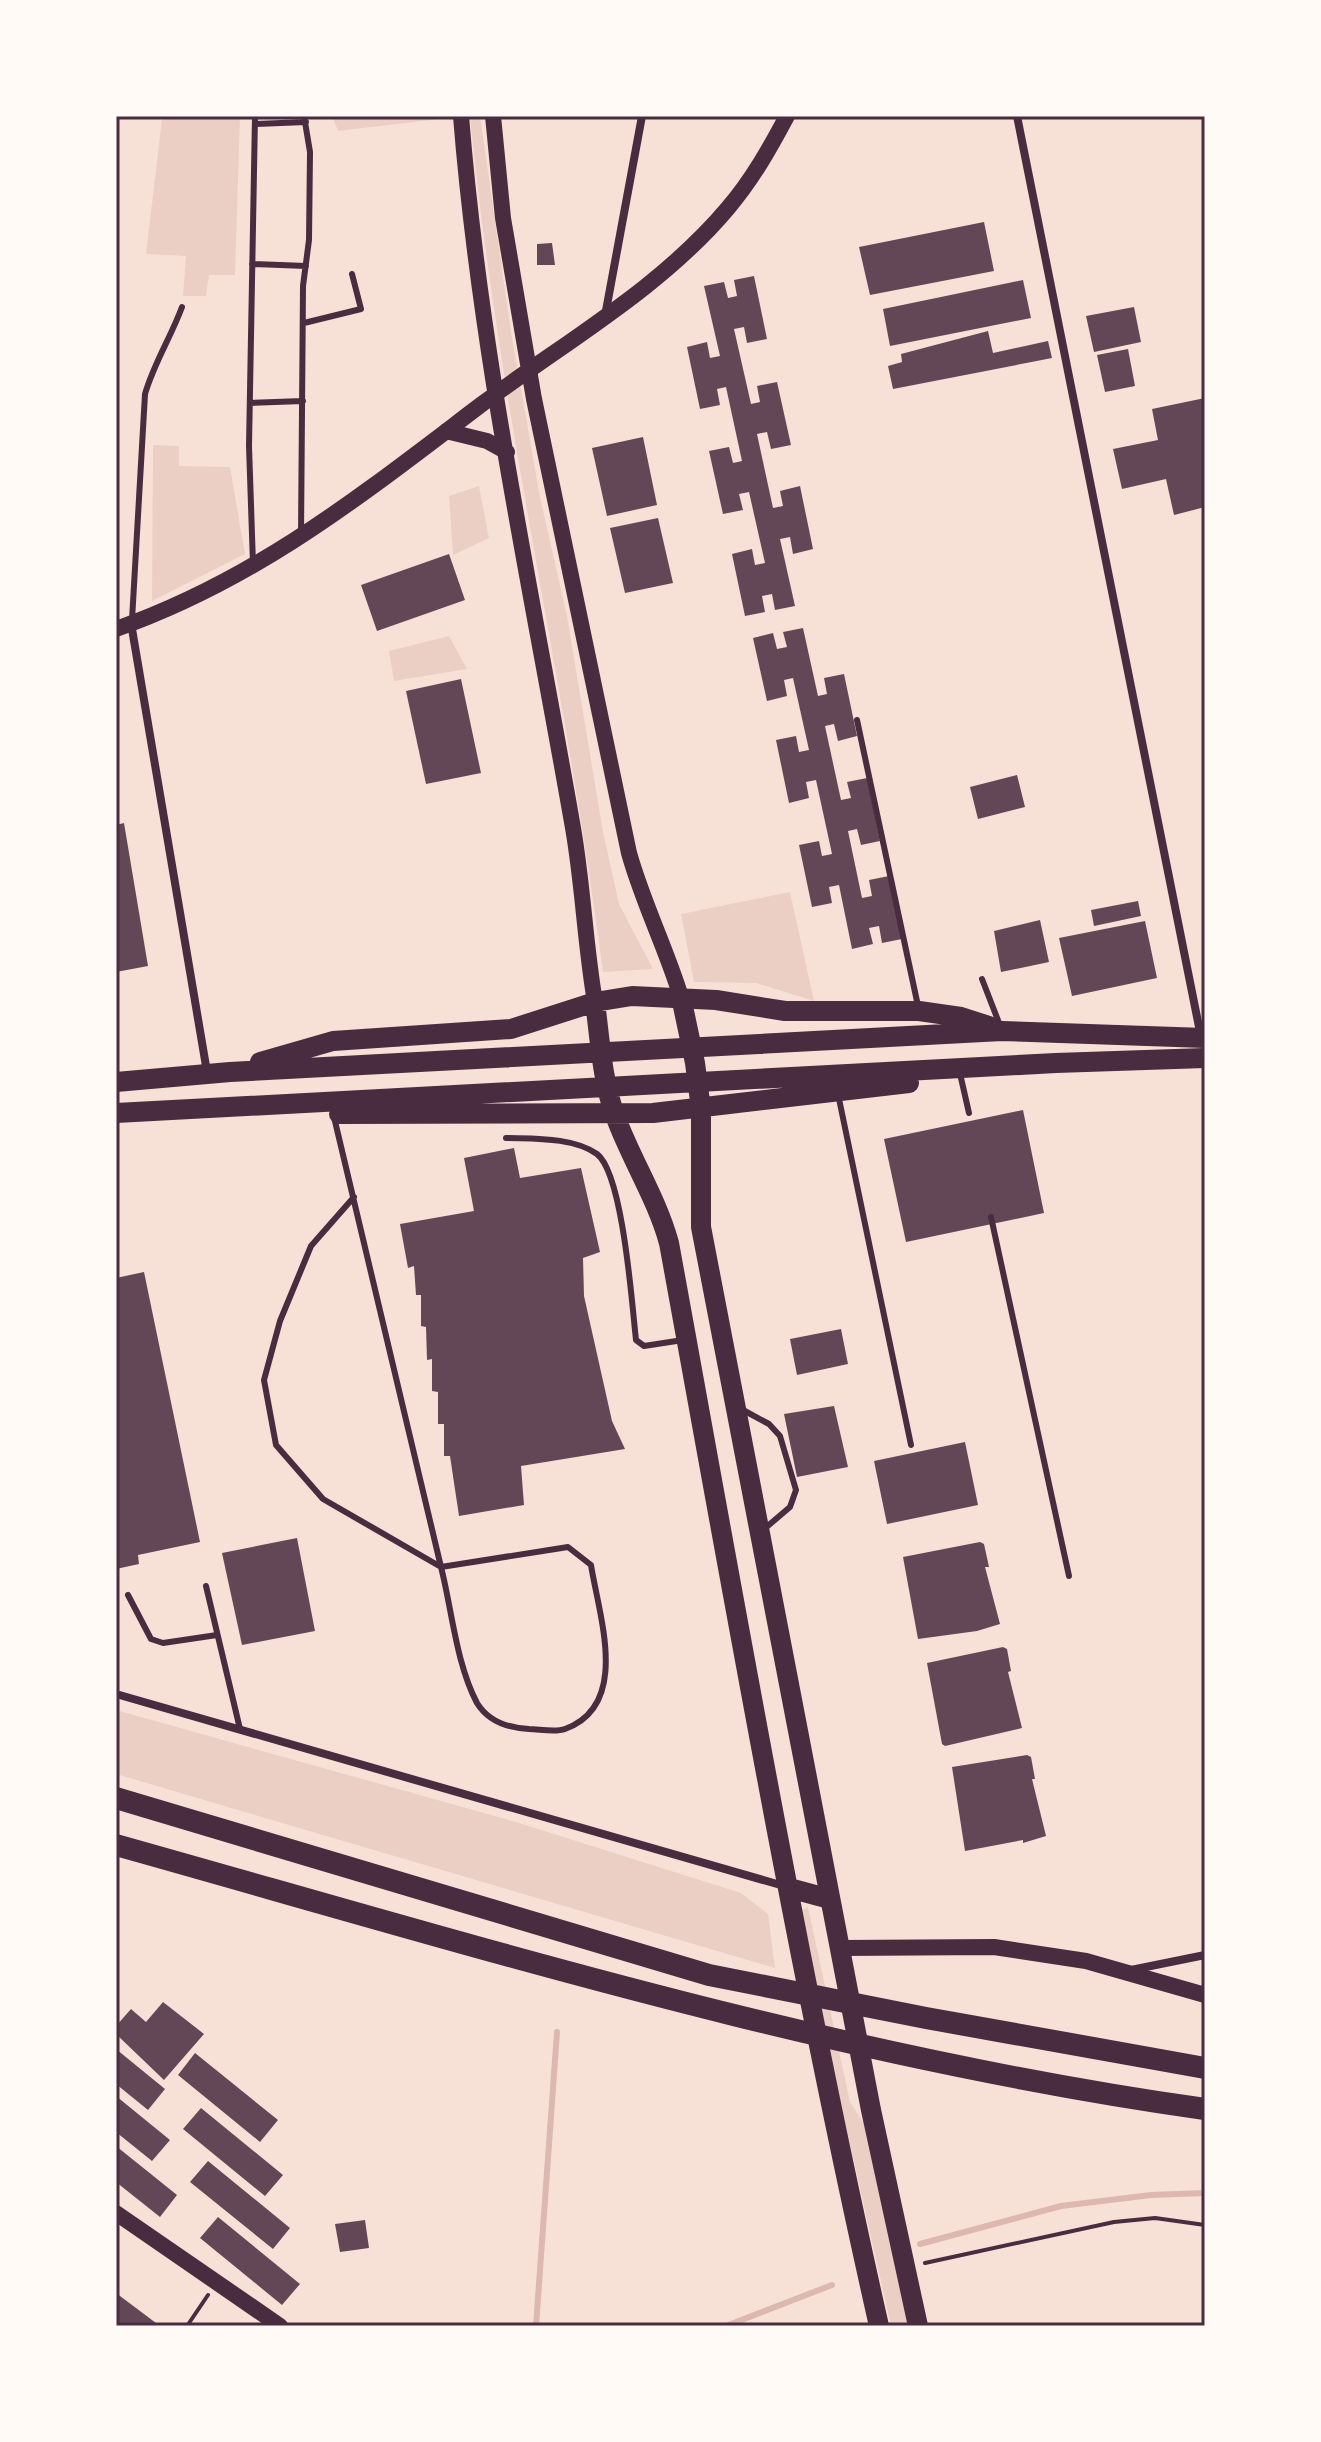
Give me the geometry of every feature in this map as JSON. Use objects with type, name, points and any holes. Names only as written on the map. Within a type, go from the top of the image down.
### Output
[{"type":"highway","points":[[116,1798],[709,1975],[1205,2068]]},
{"type":"highway","points":[[116,1845],[723,2014],[919,2060],[1205,2109]]},
{"type":"main road","points":[[461,116],[472,228],[507,452],[574,833],[603,1064],[615,1114],[662,1216],[846,2180],[879,2326]]},
{"type":"main road","points":[[493,116],[503,218],[529,369],[629,853],[643,902],[671,963],[695,1063],[701,1109],[701,1227],[830,1899],[903,2267],[918,2326]]},
{"type":"main road","points":[[124,626],[202,595],[301,538],[605,316],[668,267],[729,208],[751,179],[787,116]]},
{"type":"main road","points":[[522,330],[535,342],[563,345]]},
{"type":"main road","points":[[446,431],[487,441],[507,452]]},
{"type":"main road","points":[[230,1072],[333,1041],[511,1029],[595,1002],[632,996],[681,997],[785,1011],[919,1011],[961,1017],[1002,1031]]},
{"type":"main road","points":[[116,1082],[207,1073],[1002,1031],[1204,1053]]},
{"type":"main road","points":[[329,1108],[954,1073],[1204,1053]]},
{"type":"main road","points":[[116,1113],[216,1108],[329,1108],[615,1114],[701,1109],[954,1073]]},
{"type":"main road","points":[[789,1888],[830,1899]]},
{"type":"main road","points":[[840,1948],[994,1947],[1128,1971],[1205,1995]]},
{"type":"main road","points":[[116,2213],[280,2326]]},
{"type":"street","points":[[605,316],[642,116]]},
{"type":"street","points":[[1017,116],[1204,1053]]},
{"type":"street","points":[[124,626],[207,1073]]},
{"type":"street","points":[[116,1694],[789,1888]]},
{"type":"street","points":[[1128,1971],[1205,1955]]},
{"type":"lane","points":[[253,568],[250,403],[256,120],[305,119],[310,152],[301,538]]},
{"type":"lane","points":[[252,264],[306,266]]},
{"type":"lane","points":[[304,323],[361,309],[352,274]]},
{"type":"lane","points":[[124,626],[145,394],[153,366],[172,334],[182,307]]},
{"type":"lane","points":[[250,403],[303,401]]},
{"type":"lane","points":[[857,720],[919,1011]]},
{"type":"lane","points":[[982,979],[1002,1031]]},
{"type":"lane","points":[[954,1073],[969,1113]]},
{"type":"lane","points":[[837,1090],[911,1445]]},
{"type":"lane","points":[[329,1108],[354,1197],[441,1567],[468,1681],[478,1704],[491,1719],[515,1729],[564,1730],[592,1713],[604,1691],[605,1653],[591,1565],[568,1547],[441,1567],[323,1499],[276,1445],[264,1380],[280,1321],[311,1246],[354,1197]]},
{"type":"lane","points":[[506,1138],[556,1140],[594,1152],[603,1159],[618,1203],[636,1340],[644,1346],[687,1340]]},
{"type":"lane","points":[[991,1217],[1069,1576]]},
{"type":"lane","points":[[733,1405],[769,1424],[780,1436],[796,1490],[790,1507],[760,1532]]},
{"type":"lane","points":[[206,1586],[240,1729]]},
{"type":"lane","points":[[128,1595],[151,1639],[163,1643],[217,1635]]},
{"type":"path","points":[[903,2267],[1114,2222],[1155,2218],[1205,2225]]},
{"type":"path","points":[[187,2326],[216,2284]]},
{"type":"shaded area","points":[[139,116],[240,116],[235,275],[209,275],[206,296],[183,296],[186,256],[146,254],[162,119]]},
{"type":"shaded area","points":[[332,116],[448,116],[448,118],[338,131]]},
{"type":"shaded area","points":[[470,116],[480,116],[511,332],[540,497],[567,616],[603,832],[619,904],[653,969],[603,972],[571,758],[497,331]]},
{"type":"shaded area","points":[[153,445],[179,446],[179,466],[230,467],[245,554],[152,601]]},
{"type":"shaded area","points":[[479,486],[489,538],[453,555],[449,496]]},
{"type":"shaded area","points":[[449,636],[467,669],[394,681],[389,651]]},
{"type":"shaded area","points":[[790,892],[814,1001],[756,983],[694,982],[681,914]]},
{"type":"shaded area","points":[[116,1710],[516,1822],[741,1893],[768,1914],[775,1968],[116,1774]]},
{"type":"shaded area","points":[[808,1907],[850,2102],[867,2128],[909,2326],[891,2326],[798,1912]]},
{"type":"building","points":[[984,222],[994,271],[870,295],[859,247]]},
{"type":"building","points":[[552,243],[555,265],[537,265],[537,244]]},
{"type":"building","points":[[754,276],[767,339],[747,343],[744,327],[734,329],[751,404],[760,402],[757,386],[777,382],[791,445],[771,449],[767,432],[757,434],[773,508],[783,506],[780,491],[800,486],[813,549],[793,554],[790,537],[780,539],[795,606],[775,610],[772,594],[762,596],[765,612],[745,616],[732,554],[752,549],[755,565],[765,563],[749,492],[739,494],[743,510],[723,514],[709,451],[729,447],[733,463],[742,461],[726,387],[717,389],[720,405],[700,409],[687,347],[707,342],[710,358],[720,356],[704,286],[724,282],[728,298],[737,296],[734,280]]},
{"type":"building","points":[[1023,280],[1031,318],[890,346],[883,309]]},
{"type":"building","points":[[1134,307],[1141,342],[1094,352],[1086,316]]},
{"type":"building","points":[[988,331],[993,353],[1048,341],[1052,358],[893,389],[888,366],[902,362],[901,354]]},
{"type":"building","points":[[1128,349],[1135,386],[1105,392],[1097,355]]},
{"type":"building","points":[[1205,398],[1205,507],[1174,515],[1166,479],[1122,489],[1113,449],[1158,440],[1152,409]]},
{"type":"building","points":[[643,437],[657,505],[607,516],[592,448]]},
{"type":"building","points":[[658,518],[673,583],[625,593],[610,528]]},
{"type":"building","points":[[449,554],[465,600],[377,631],[361,585]]},
{"type":"building","points":[[803,628],[818,696],[827,694],[824,678],[844,674],[857,736],[838,741],[834,724],[825,726],[841,800],[851,798],[847,782],[867,778],[880,841],[861,845],[857,829],[848,831],[862,898],[872,896],[869,880],[889,876],[902,939],[882,943],[879,926],[869,928],[873,944],[852,949],[839,885],[829,887],[832,903],[812,907],[799,845],[819,841],[822,856],[832,854],[816,780],[806,782],[809,798],[789,803],[776,740],[796,736],[799,752],[809,750],[793,678],[784,680],[787,696],[767,701],[753,638],[773,633],[777,649],[787,647],[783,632]]},
{"type":"building","points":[[461,679],[481,773],[426,784],[406,691]]},
{"type":"building","points":[[1017,775],[1025,807],[978,819],[970,787]]},
{"type":"building","points":[[124,823],[148,966],[116,972],[116,825]]},
{"type":"building","points":[[1138,901],[1141,916],[1094,926],[1091,910]]},
{"type":"building","points":[[1040,920],[1049,962],[1001,972],[994,931]]},
{"type":"building","points":[[1145,921],[1157,978],[1072,996],[1059,938]]},
{"type":"building","points":[[1023,1110],[1044,1213],[906,1242],[884,1139]]},
{"type":"building","points":[[514,1148],[520,1178],[581,1168],[600,1252],[583,1258],[584,1296],[612,1421],[625,1449],[521,1466],[524,1505],[459,1516],[450,1456],[444,1456],[444,1424],[438,1424],[438,1392],[432,1391],[432,1359],[427,1360],[426,1327],[421,1326],[421,1295],[416,1295],[414,1266],[408,1268],[400,1224],[474,1211],[464,1158]]},
{"type":"building","points":[[144,1272],[200,1542],[138,1555],[139,1564],[116,1569],[116,1278]]},
{"type":"building","points":[[841,1329],[848,1364],[797,1375],[790,1339]]},
{"type":"building","points":[[834,1406],[848,1467],[797,1477],[784,1414]]},
{"type":"building","points":[[965,1442],[978,1505],[887,1524],[874,1461]]},
{"type":"building","points":[[297,1538],[315,1631],[242,1645],[222,1553]]},
{"type":"building","points":[[980,1542],[984,1544],[989,1567],[985,1567],[1000,1624],[977,1631],[918,1639],[903,1557]]},
{"type":"building","points":[[1003,1647],[1007,1649],[1011,1671],[1008,1672],[1022,1728],[945,1746],[942,1744],[927,1663]]},
{"type":"building","points":[[1027,1755],[1031,1757],[1035,1779],[1032,1779],[1046,1836],[1023,1843],[1023,1840],[965,1851],[952,1767]]},
{"type":"building","points":[[163,2002],[204,2034],[164,2080],[116,2034],[116,2026],[131,2009],[146,2022]]},
{"type":"building","points":[[116,2049],[165,2089],[148,2110],[116,2084]]},
{"type":"building","points":[[195,2053],[278,2120],[260,2142],[178,2075]]},
{"type":"building","points":[[116,2096],[170,2140],[152,2161],[116,2132]]},
{"type":"building","points":[[201,2108],[283,2175],[265,2196],[183,2129]]},
{"type":"building","points":[[116,2146],[177,2195],[160,2217],[116,2182]]},
{"type":"building","points":[[208,2161],[290,2228],[273,2249],[190,2182]]},
{"type":"building","points":[[218,2217],[300,2284],[282,2305],[200,2238]]},
{"type":"building","points":[[365,2220],[369,2248],[340,2252],[335,2224]]},
{"type":"building","points":[[116,2293],[160,2326],[116,2326]]},
{"type":"waterway","points":[[536,2326],[557,2032]]},
{"type":"waterway","points":[[920,2244],[1061,2206],[1151,2195],[1205,2193]]},
{"type":"waterway","points":[[726,2326],[832,2285]]}]
